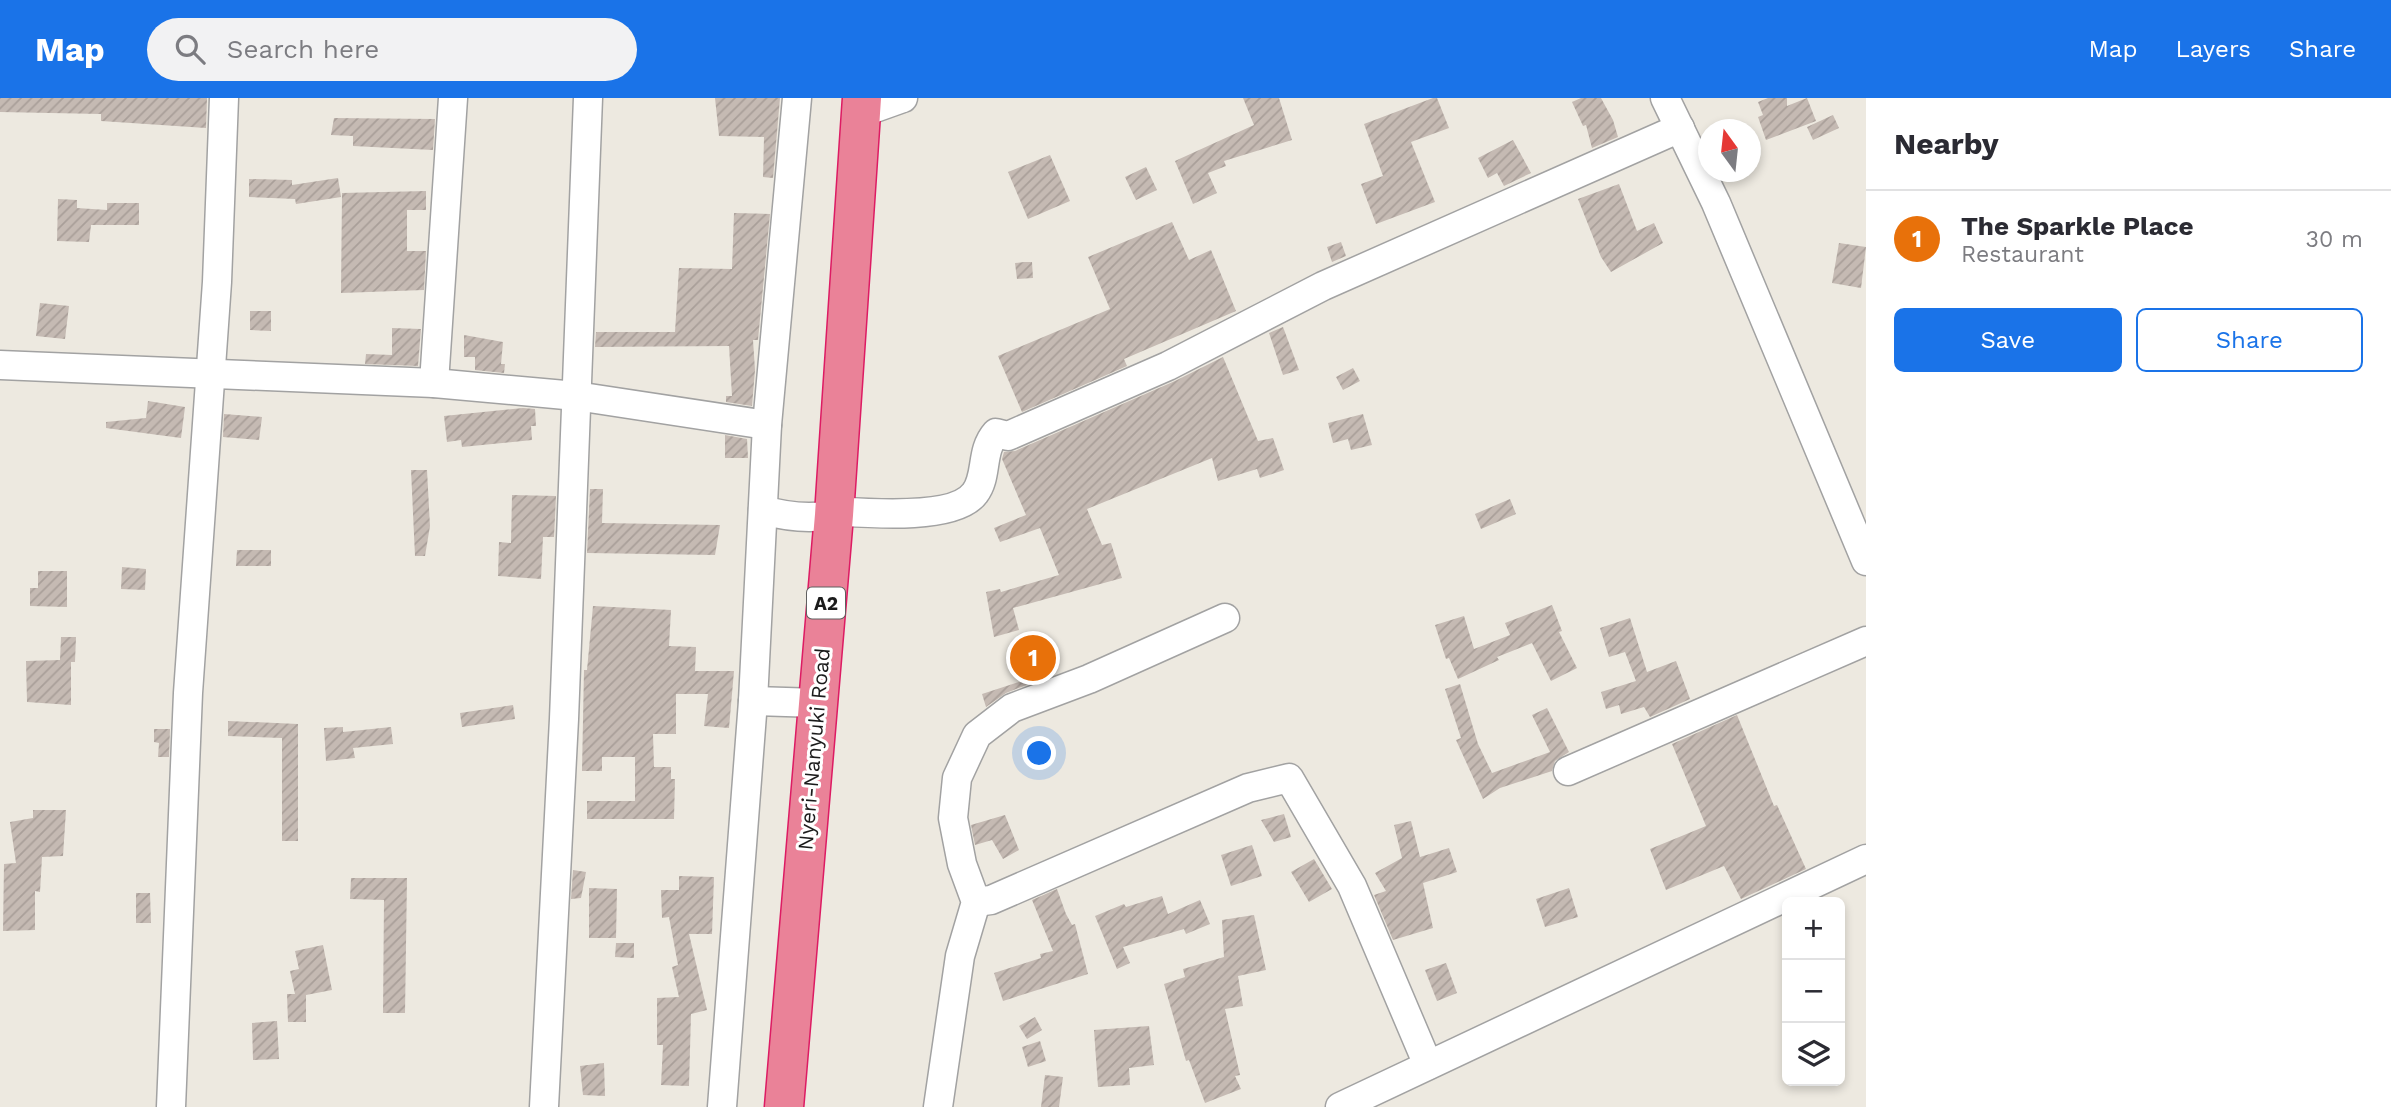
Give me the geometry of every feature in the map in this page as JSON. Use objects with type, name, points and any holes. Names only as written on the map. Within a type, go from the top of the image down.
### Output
[{"type":"highway","name":"Nyeri-Nanyuki Road","points":[[784,1107],[818,703],[838,513],[862,106]]},
{"type":"street","points":[[171,1107],[188,693],[210,374],[224,98]]},
{"type":"street","points":[[434,383],[453,98]]},
{"type":"street","points":[[544,1107],[564,732],[588,98]]},
{"type":"street","points":[[722,1107],[753,701],[766,425],[797,98]]},
{"type":"street","points":[[862,106],[903,98]]},
{"type":"street","points":[[1665,98],[1716,203],[1866,561]]},
{"type":"street","points":[[762,510],[787,517],[838,513],[907,513],[933,510],[970,499],[979,486],[984,454],[996,433],[1008,436],[1168,366],[1323,286],[1680,128]]},
{"type":"street","points":[[0,365],[434,383],[576,396],[766,425]]},
{"type":"street","points":[[938,1107],[960,956],[976,902],[962,864],[953,818],[957,778],[977,735],[1012,708],[1089,679],[1225,618]]},
{"type":"street","points":[[1567,771],[1866,641]]},
{"type":"street","points":[[753,701],[818,703]]},
{"type":"street","points":[[976,902],[990,900],[1248,788],[1289,778],[1352,886],[1429,1065]]},
{"type":"street","points":[[1340,1107],[1866,859]]},
{"type":"building","points":[[0,98],[207,98],[206,128],[101,121],[101,114],[0,112]]},
{"type":"building","points":[[715,98],[780,98],[773,178],[763,177],[764,137],[719,136]]},
{"type":"building","points":[[1243,98],[1279,98],[1292,140],[1224,161],[1226,166],[1208,173],[1217,193],[1193,204],[1175,161],[1254,125]]},
{"type":"building","points":[[1437,98],[1449,128],[1411,142],[1435,202],[1376,224],[1361,184],[1383,176],[1364,124]]},
{"type":"building","points":[[1581,98],[1601,98],[1613,120],[1618,137],[1592,148],[1586,125],[1583,126],[1572,102]]},
{"type":"building","points":[[1768,98],[1787,98],[1787,106],[1807,98],[1816,121],[1766,140],[1761,119],[1758,117],[1763,115],[1758,102]]},
{"type":"building","points":[[1833,115],[1839,128],[1813,140],[1807,127]]},
{"type":"building","points":[[334,118],[435,119],[433,150],[353,146],[353,136],[331,135]]},
{"type":"building","points":[[1513,140],[1531,173],[1504,186],[1497,173],[1488,178],[1478,158]]},
{"type":"building","points":[[1050,155],[1070,201],[1028,219],[1008,172]]},
{"type":"building","points":[[1146,167],[1157,190],[1136,200],[1125,177]]},
{"type":"building","points":[[338,178],[341,197],[296,204],[295,199],[249,197],[249,179],[292,180],[292,185]]},
{"type":"building","points":[[1619,184],[1637,231],[1654,223],[1663,243],[1611,272],[1601,257],[1578,199]]},
{"type":"building","points":[[426,191],[426,210],[407,210],[407,251],[426,251],[424,290],[341,293],[342,193]]},
{"type":"building","points":[[58,199],[77,200],[77,208],[107,210],[107,203],[139,203],[139,225],[91,225],[89,242],[57,241]]},
{"type":"building","points":[[734,213],[770,214],[758,340],[753,340],[755,370],[752,406],[726,402],[726,396],[732,396],[729,346],[595,347],[596,332],[675,332],[679,268],[732,269]]},
{"type":"building","points":[[1172,222],[1189,260],[1211,250],[1236,311],[1124,359],[1127,366],[1022,412],[998,356],[1110,309],[1088,257]]},
{"type":"building","points":[[1341,242],[1346,256],[1332,262],[1327,247]]},
{"type":"building","points":[[1839,243],[1866,247],[1861,288],[1832,283]]},
{"type":"building","points":[[1032,262],[1033,278],[1017,279],[1015,263]]},
{"type":"building","points":[[40,303],[69,306],[65,339],[36,336]]},
{"type":"building","points":[[250,311],[271,311],[271,331],[250,330]]},
{"type":"building","points":[[1283,327],[1299,370],[1283,375],[1269,333]]},
{"type":"building","points":[[392,328],[421,329],[418,366],[365,364],[366,354],[392,355]]},
{"type":"building","points":[[464,335],[503,342],[501,364],[505,364],[504,373],[475,370],[475,357],[464,357]]},
{"type":"building","points":[[1223,357],[1258,441],[1273,438],[1284,470],[1260,478],[1257,469],[1218,481],[1212,458],[1087,509],[1102,545],[1111,543],[1122,578],[1013,608],[1019,630],[994,637],[986,592],[1000,589],[1001,592],[1059,575],[1040,528],[1000,542],[994,528],[1026,515],[1002,459],[1004,452],[1015,451],[1175,381]]},
{"type":"building","points":[[1353,368],[1360,381],[1343,390],[1336,377]]},
{"type":"building","points":[[148,401],[185,407],[181,438],[106,428],[106,422],[146,418]]},
{"type":"building","points":[[535,409],[536,426],[531,426],[532,440],[462,447],[461,440],[447,442],[444,416]]},
{"type":"building","points":[[224,414],[262,417],[259,440],[223,437]]},
{"type":"building","points":[[1363,414],[1372,445],[1351,450],[1348,439],[1333,443],[1328,423]]},
{"type":"building","points":[[725,435],[747,439],[748,458],[725,458]]},
{"type":"building","points":[[411,470],[427,470],[430,526],[425,556],[415,556]]},
{"type":"building","points":[[590,489],[603,489],[602,523],[720,525],[715,555],[587,553]]},
{"type":"building","points":[[512,495],[556,496],[554,537],[543,537],[541,579],[498,576],[499,542],[511,543]]},
{"type":"building","points":[[1510,499],[1516,514],[1481,529],[1475,514]]},
{"type":"building","points":[[237,550],[271,550],[271,566],[236,566]]},
{"type":"building","points":[[122,567],[146,569],[145,590],[121,589]]},
{"type":"building","points":[[38,571],[67,571],[67,607],[30,606],[30,588],[38,588]]},
{"type":"building","points":[[1552,605],[1562,631],[1559,632],[1577,668],[1551,681],[1532,643],[1497,657],[1499,660],[1458,679],[1449,658],[1446,659],[1435,625],[1464,616],[1474,649],[1510,635],[1505,623]]},
{"type":"building","points":[[593,606],[671,610],[669,646],[696,647],[695,671],[734,671],[729,728],[704,726],[708,694],[676,694],[676,734],[653,734],[654,767],[671,767],[671,779],[675,779],[674,819],[587,819],[587,801],[635,801],[635,757],[602,757],[602,771],[582,771],[584,670],[587,670]]},
{"type":"building","points":[[1630,618],[1647,672],[1676,661],[1690,699],[1650,717],[1644,707],[1621,714],[1619,705],[1606,709],[1601,692],[1636,681],[1625,652],[1609,657],[1600,628]]},
{"type":"building","points":[[61,637],[76,637],[75,662],[71,662],[71,705],[27,702],[26,661],[60,660]]},
{"type":"building","points":[[1028,679],[1029,684],[1006,693],[986,707],[982,694]]},
{"type":"building","points":[[1460,684],[1478,744],[1492,773],[1550,752],[1532,715],[1547,708],[1569,752],[1555,761],[1552,771],[1500,788],[1483,799],[1456,740],[1461,738],[1445,689]]},
{"type":"building","points":[[513,705],[515,719],[462,727],[460,713]]},
{"type":"building","points":[[1737,715],[1774,806],[1777,805],[1806,869],[1741,899],[1724,866],[1666,890],[1650,849],[1706,826],[1672,744]]},
{"type":"building","points":[[228,721],[298,724],[298,841],[282,841],[282,738],[228,736]]},
{"type":"building","points":[[343,727],[343,732],[391,727],[393,744],[353,748],[355,758],[326,761],[324,728]]},
{"type":"building","points":[[154,729],[170,729],[169,757],[158,757],[159,743],[154,742]]},
{"type":"building","points":[[33,810],[66,810],[63,856],[42,857],[40,892],[35,891],[35,930],[3,931],[4,864],[16,863],[10,822],[33,818]]},
{"type":"building","points":[[1284,814],[1291,837],[1274,842],[1261,820]]},
{"type":"building","points":[[1005,815],[1019,850],[1003,859],[992,840],[975,845],[971,825]]},
{"type":"building","points":[[1411,821],[1420,857],[1449,848],[1457,872],[1423,883],[1433,928],[1393,940],[1374,895],[1386,891],[1375,873],[1402,858],[1394,825]]},
{"type":"building","points":[[1252,845],[1262,876],[1231,886],[1221,855]]},
{"type":"building","points":[[1314,859],[1332,889],[1309,902],[1291,872]]},
{"type":"building","points":[[573,870],[586,872],[581,898],[571,899]]},
{"type":"building","points":[[679,876],[714,877],[712,934],[689,934],[707,1010],[691,1014],[689,1086],[661,1085],[663,1045],[657,1045],[657,998],[679,997],[672,967],[678,965],[669,917],[662,918],[661,890],[679,890]]},
{"type":"building","points":[[351,878],[407,878],[405,1013],[383,1013],[384,900],[350,899]]},
{"type":"building","points":[[589,888],[617,889],[616,938],[589,938]]},
{"type":"building","points":[[1569,888],[1578,917],[1545,927],[1536,899]]},
{"type":"building","points":[[1057,889],[1066,914],[1072,925],[1075,924],[1088,974],[1003,1001],[994,973],[1041,958],[1040,954],[1053,951],[1032,900]]},
{"type":"building","points":[[136,893],[150,893],[151,923],[136,923]]},
{"type":"building","points":[[1162,896],[1168,914],[1200,900],[1210,924],[1186,934],[1184,929],[1123,947],[1130,963],[1117,969],[1095,916],[1124,904],[1126,907]]},
{"type":"building","points":[[1254,915],[1266,970],[1238,976],[1243,1006],[1225,1009],[1240,1075],[1235,1076],[1241,1089],[1205,1103],[1189,1060],[1186,1061],[1164,984],[1185,977],[1183,969],[1224,957],[1222,920]]},
{"type":"building","points":[[616,943],[634,943],[634,958],[615,957]]},
{"type":"building","points":[[323,945],[332,990],[306,995],[306,1022],[288,1022],[287,994],[295,994],[290,971],[299,969],[295,951]]},
{"type":"building","points":[[1446,963],[1457,993],[1437,1001],[1425,970]]},
{"type":"building","points":[[1035,1017],[1042,1030],[1027,1039],[1019,1026]]},
{"type":"building","points":[[277,1021],[279,1059],[253,1060],[252,1023]]},
{"type":"building","points":[[1149,1026],[1154,1065],[1129,1068],[1130,1085],[1098,1087],[1094,1030]]},
{"type":"building","points":[[1040,1041],[1046,1061],[1028,1067],[1022,1047]]},
{"type":"building","points":[[604,1063],[605,1096],[583,1095],[580,1066]]},
{"type":"building","points":[[1045,1075],[1063,1077],[1059,1107],[1041,1107]]},
{"type":"place","name":"The Sparkle Place","points":[[1033,658]]}]
